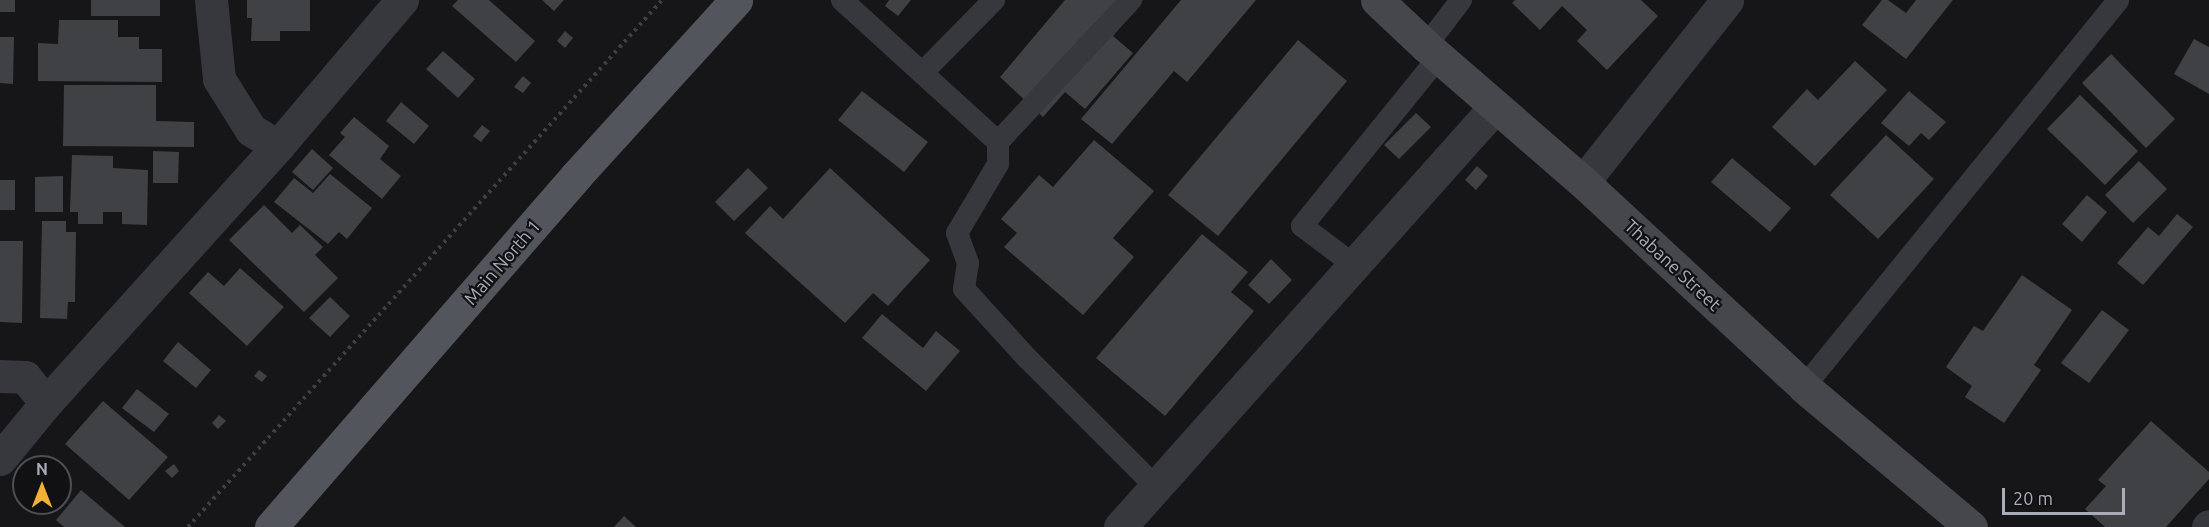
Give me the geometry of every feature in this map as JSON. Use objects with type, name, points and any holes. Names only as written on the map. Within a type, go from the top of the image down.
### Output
[{"type":"main road","name":"Main North 1","points":[[271,527],[576,176],[736,0]]},
{"type":"street","points":[[211,0],[219,79],[251,130],[278,147]]},
{"type":"street","points":[[0,459],[46,403],[278,147],[402,0]]},
{"type":"street","name":"Thabane Street","points":[[1377,0],[1582,182],[1804,387],[1971,527]]},
{"type":"street","points":[[1582,182],[1727,0]]},
{"type":"street","points":[[1120,527],[1496,106]]},
{"type":"street","points":[[0,376],[25,377],[46,403]]},
{"type":"lane","points":[[842,0],[998,142]]},
{"type":"lane","points":[[922,73],[994,0]]},
{"type":"lane","points":[[1131,0],[998,142],[998,164],[957,233],[968,263],[964,289],[1028,359],[1155,486]]},
{"type":"lane","points":[[1354,265],[1302,226],[1432,51],[1461,0]]},
{"type":"lane","points":[[1804,387],[2118,0]]},
{"type":"path","points":[[188,527],[662,0]]},
{"type":"building","points":[[0,0],[15,0],[15,12],[0,12]]},
{"type":"building","points":[[91,0],[160,0],[160,16],[91,16]]},
{"type":"building","points":[[247,0],[310,0],[310,31],[280,31],[280,41],[251,41],[252,18],[247,18]]},
{"type":"building","points":[[458,0],[489,0],[535,41],[516,62],[452,6]]},
{"type":"building","points":[[542,0],[564,0],[554,11]]},
{"type":"building","points":[[889,0],[911,0],[898,16],[885,6]]},
{"type":"building","points":[[1065,0],[1143,0],[1113,36],[1133,53],[1085,109],[1065,92],[1043,117],[1000,77]]},
{"type":"building","points":[[1181,0],[1256,0],[1187,82],[1174,71],[1112,144],[1081,119]]},
{"type":"building","points":[[1515,0],[1641,0],[1658,16],[1607,70],[1577,41],[1587,30],[1562,6],[1540,30],[1512,3]]},
{"type":"building","points":[[1882,0],[1888,0],[1906,13],[1916,0],[1953,0],[1906,59],[1862,25]]},
{"type":"building","points":[[59,20],[118,20],[118,37],[139,37],[139,49],[162,49],[162,82],[38,81],[38,43],[58,44]]},
{"type":"building","points":[[565,31],[573,38],[565,48],[557,41]]},
{"type":"building","points":[[0,37],[14,37],[13,84],[0,83]]},
{"type":"building","points":[[2194,39],[2209,47],[2209,94],[2174,74]]},
{"type":"building","points":[[1298,40],[1347,81],[1218,236],[1168,195]]},
{"type":"building","points":[[443,51],[475,79],[458,98],[426,69]]},
{"type":"building","points":[[2111,54],[2175,119],[2146,148],[2082,83]]},
{"type":"building","points":[[1855,61],[1887,90],[1815,166],[1772,127],[1807,89],[1818,100]]},
{"type":"building","points":[[523,76],[531,83],[523,93],[514,87]]},
{"type":"building","points":[[64,85],[156,85],[156,121],[194,122],[194,147],[63,146]]},
{"type":"building","points":[[862,91],[928,142],[904,172],[838,120]]},
{"type":"building","points":[[1909,91],[1946,122],[1929,140],[1921,133],[1909,146],[1881,123]]},
{"type":"building","points":[[2080,95],[2138,151],[2105,185],[2047,129]]},
{"type":"building","points":[[401,102],[429,126],[414,144],[386,121]]},
{"type":"building","points":[[1416,113],[1431,127],[1399,159],[1384,145]]},
{"type":"building","points":[[354,117],[389,146],[380,159],[401,176],[382,199],[329,155],[345,137],[340,133]]},
{"type":"building","points":[[482,125],[490,131],[481,142],[473,136]]},
{"type":"building","points":[[1886,135],[1934,179],[1878,239],[1830,195]]},
{"type":"building","points":[[1094,140],[1154,191],[1113,238],[1134,257],[1083,315],[1004,247],[1017,233],[1001,219],[1039,175],[1053,187]]},
{"type":"building","points":[[312,149],[333,168],[313,190],[292,172]]},
{"type":"building","points":[[153,151],[179,152],[178,183],[153,183]]},
{"type":"building","points":[[72,155],[113,156],[113,168],[148,170],[147,225],[122,224],[122,212],[103,212],[103,224],[78,224],[78,212],[70,212]]},
{"type":"building","points":[[1732,158],[1791,208],[1770,232],[1711,182]]},
{"type":"building","points":[[2139,161],[2167,189],[2133,223],[2105,195]]},
{"type":"building","points":[[1477,166],[1488,176],[1476,190],[1465,180]]},
{"type":"building","points":[[748,168],[768,188],[734,221],[715,202]]},
{"type":"building","points":[[830,168],[930,260],[888,306],[873,293],[845,323],[745,233],[770,206],[783,219]]},
{"type":"building","points":[[330,174],[372,208],[347,239],[339,232],[328,244],[274,202],[294,178],[313,193]]},
{"type":"building","points":[[63,176],[63,212],[35,212],[35,177]]},
{"type":"building","points":[[0,180],[15,180],[15,210],[0,210]]},
{"type":"building","points":[[2087,195],[2107,212],[2082,242],[2062,224]]},
{"type":"building","points":[[264,205],[292,233],[300,225],[323,247],[315,255],[338,278],[304,312],[229,240]]},
{"type":"building","points":[[2177,214],[2193,227],[2143,285],[2117,263],[2148,227],[2159,236]]},
{"type":"building","points":[[42,221],[66,221],[66,232],[76,232],[75,302],[68,302],[67,319],[40,318]]},
{"type":"building","points":[[1202,234],[1248,272],[1231,292],[1254,311],[1165,416],[1096,358]]},
{"type":"building","points":[[0,241],[23,241],[22,323],[0,322]]},
{"type":"building","points":[[1271,259],[1292,280],[1269,304],[1248,285]]},
{"type":"building","points":[[240,268],[284,307],[247,346],[189,293],[208,272],[224,286]]},
{"type":"building","points":[[2022,275],[2072,310],[2034,365],[2041,370],[2004,423],[1965,397],[1972,386],[1946,367],[1974,326],[1983,331]]},
{"type":"building","points":[[330,297],[350,316],[330,337],[309,318]]},
{"type":"building","points":[[2102,310],[2129,330],[2089,383],[2061,363]]},
{"type":"building","points":[[882,314],[923,348],[936,331],[960,351],[926,391],[862,338]]},
{"type":"building","points":[[178,342],[211,370],[196,388],[163,361]]},
{"type":"building","points":[[259,370],[267,376],[262,382],[254,376]]},
{"type":"building","points":[[137,389],[169,414],[154,432],[122,408]]},
{"type":"building","points":[[103,401],[168,457],[129,500],[65,444]]},
{"type":"building","points":[[219,415],[226,421],[218,429],[212,423]]},
{"type":"building","points":[[2151,421],[2209,472],[2209,479],[2166,527],[2105,527],[2085,509],[2106,486],[2098,480]]},
{"type":"building","points":[[174,464],[179,471],[172,478],[165,471]]},
{"type":"building","points":[[81,490],[125,527],[64,527],[56,520],[60,515],[72,515],[72,501]]},
{"type":"building","points":[[624,516],[636,527],[614,527]]}]
